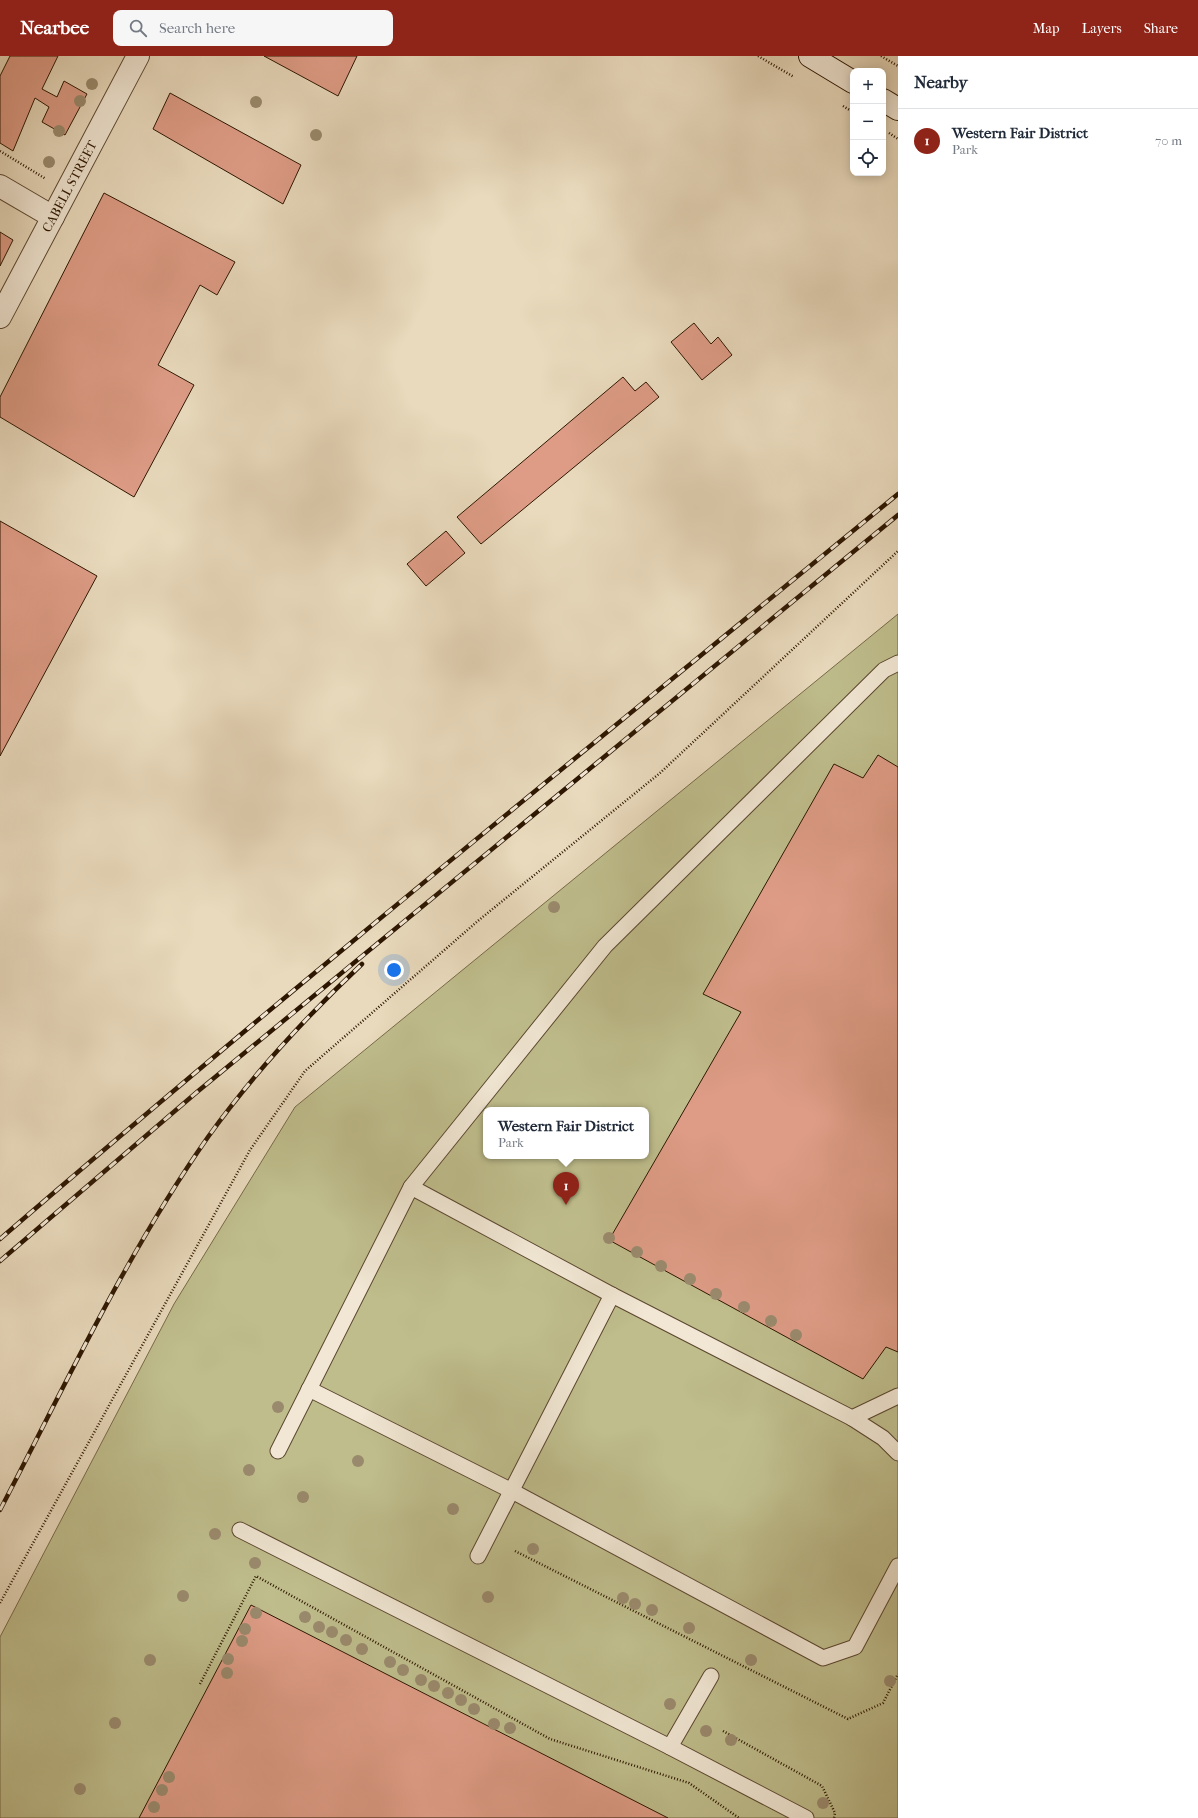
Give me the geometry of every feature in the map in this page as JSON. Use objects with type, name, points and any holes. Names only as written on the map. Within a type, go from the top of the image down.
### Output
[{"type":"street","name":"CABELL STREET","points":[[0,317],[138,56]]},
{"type":"street","points":[[810,56],[850,80]]},
{"type":"street","points":[[886,102],[898,109]]},
{"type":"street","points":[[0,186],[52,217]]},
{"type":"lane","points":[[278,1452],[412,1187],[605,946],[884,670],[898,663]]},
{"type":"lane","points":[[412,1187],[612,1296],[852,1418],[883,1438],[898,1453]]},
{"type":"lane","points":[[478,1556],[612,1296]]},
{"type":"lane","points":[[309,1389],[512,1491],[822,1658],[855,1647],[898,1566]]},
{"type":"lane","points":[[852,1418],[898,1396]]},
{"type":"lane","points":[[240,1530],[670,1747],[806,1818]]},
{"type":"lane","points":[[670,1747],[711,1676]]},
{"type":"path","points":[[881,56],[898,66]]},
{"type":"path","points":[[0,151],[33,171]]},
{"type":"path","points":[[0,1603],[250,1150],[305,1071],[479,920],[660,773],[898,551]]},
{"type":"path","points":[[515,1551],[848,1719],[883,1703],[898,1674]]},
{"type":"path","points":[[200,1684],[256,1576],[550,1739],[689,1783],[739,1818]]},
{"type":"path","points":[[723,1731],[822,1786],[835,1813],[834,1818]]},
{"type":"shaded area","points":[[898,614],[898,1818],[0,1818],[0,1637],[174,1304],[295,1107]]},
{"type":"building","points":[[10,56],[58,56],[42,89],[57,97],[64,81],[87,94],[65,135],[42,122],[49,107],[35,98],[13,151],[0,143],[0,76]]},
{"type":"building","points":[[264,56],[357,56],[338,96]]},
{"type":"building","points":[[170,93],[301,165],[283,204],[153,129]]},
{"type":"building","points":[[104,193],[235,262],[217,295],[200,285],[158,365],[194,385],[134,497],[0,417],[0,397]]},
{"type":"building","points":[[0,232],[13,240],[0,266]]},
{"type":"building","points":[[694,323],[711,344],[718,337],[732,355],[702,380],[671,342]]},
{"type":"building","points":[[623,377],[635,391],[646,382],[659,397],[481,544],[457,517]]},
{"type":"building","points":[[0,521],[97,576],[0,756]]},
{"type":"building","points":[[446,531],[465,553],[426,586],[407,564]]},
{"type":"building","points":[[878,755],[898,767],[898,1352],[886,1347],[863,1379],[609,1240],[741,1012],[703,994],[834,764],[863,778]]},
{"type":"building","points":[[251,1605],[668,1818],[139,1818]]},
{"type":"railway","points":[[0,1239],[334,957],[898,494]]},
{"type":"railway","points":[[0,1261],[197,1092],[898,515]]},
{"type":"railway","points":[[0,1510],[98,1320],[150,1227],[178,1181],[208,1137],[243,1091],[301,1025],[362,964]]},
{"type":"place","name":"Western Fair District","points":[[566,1205]]}]
